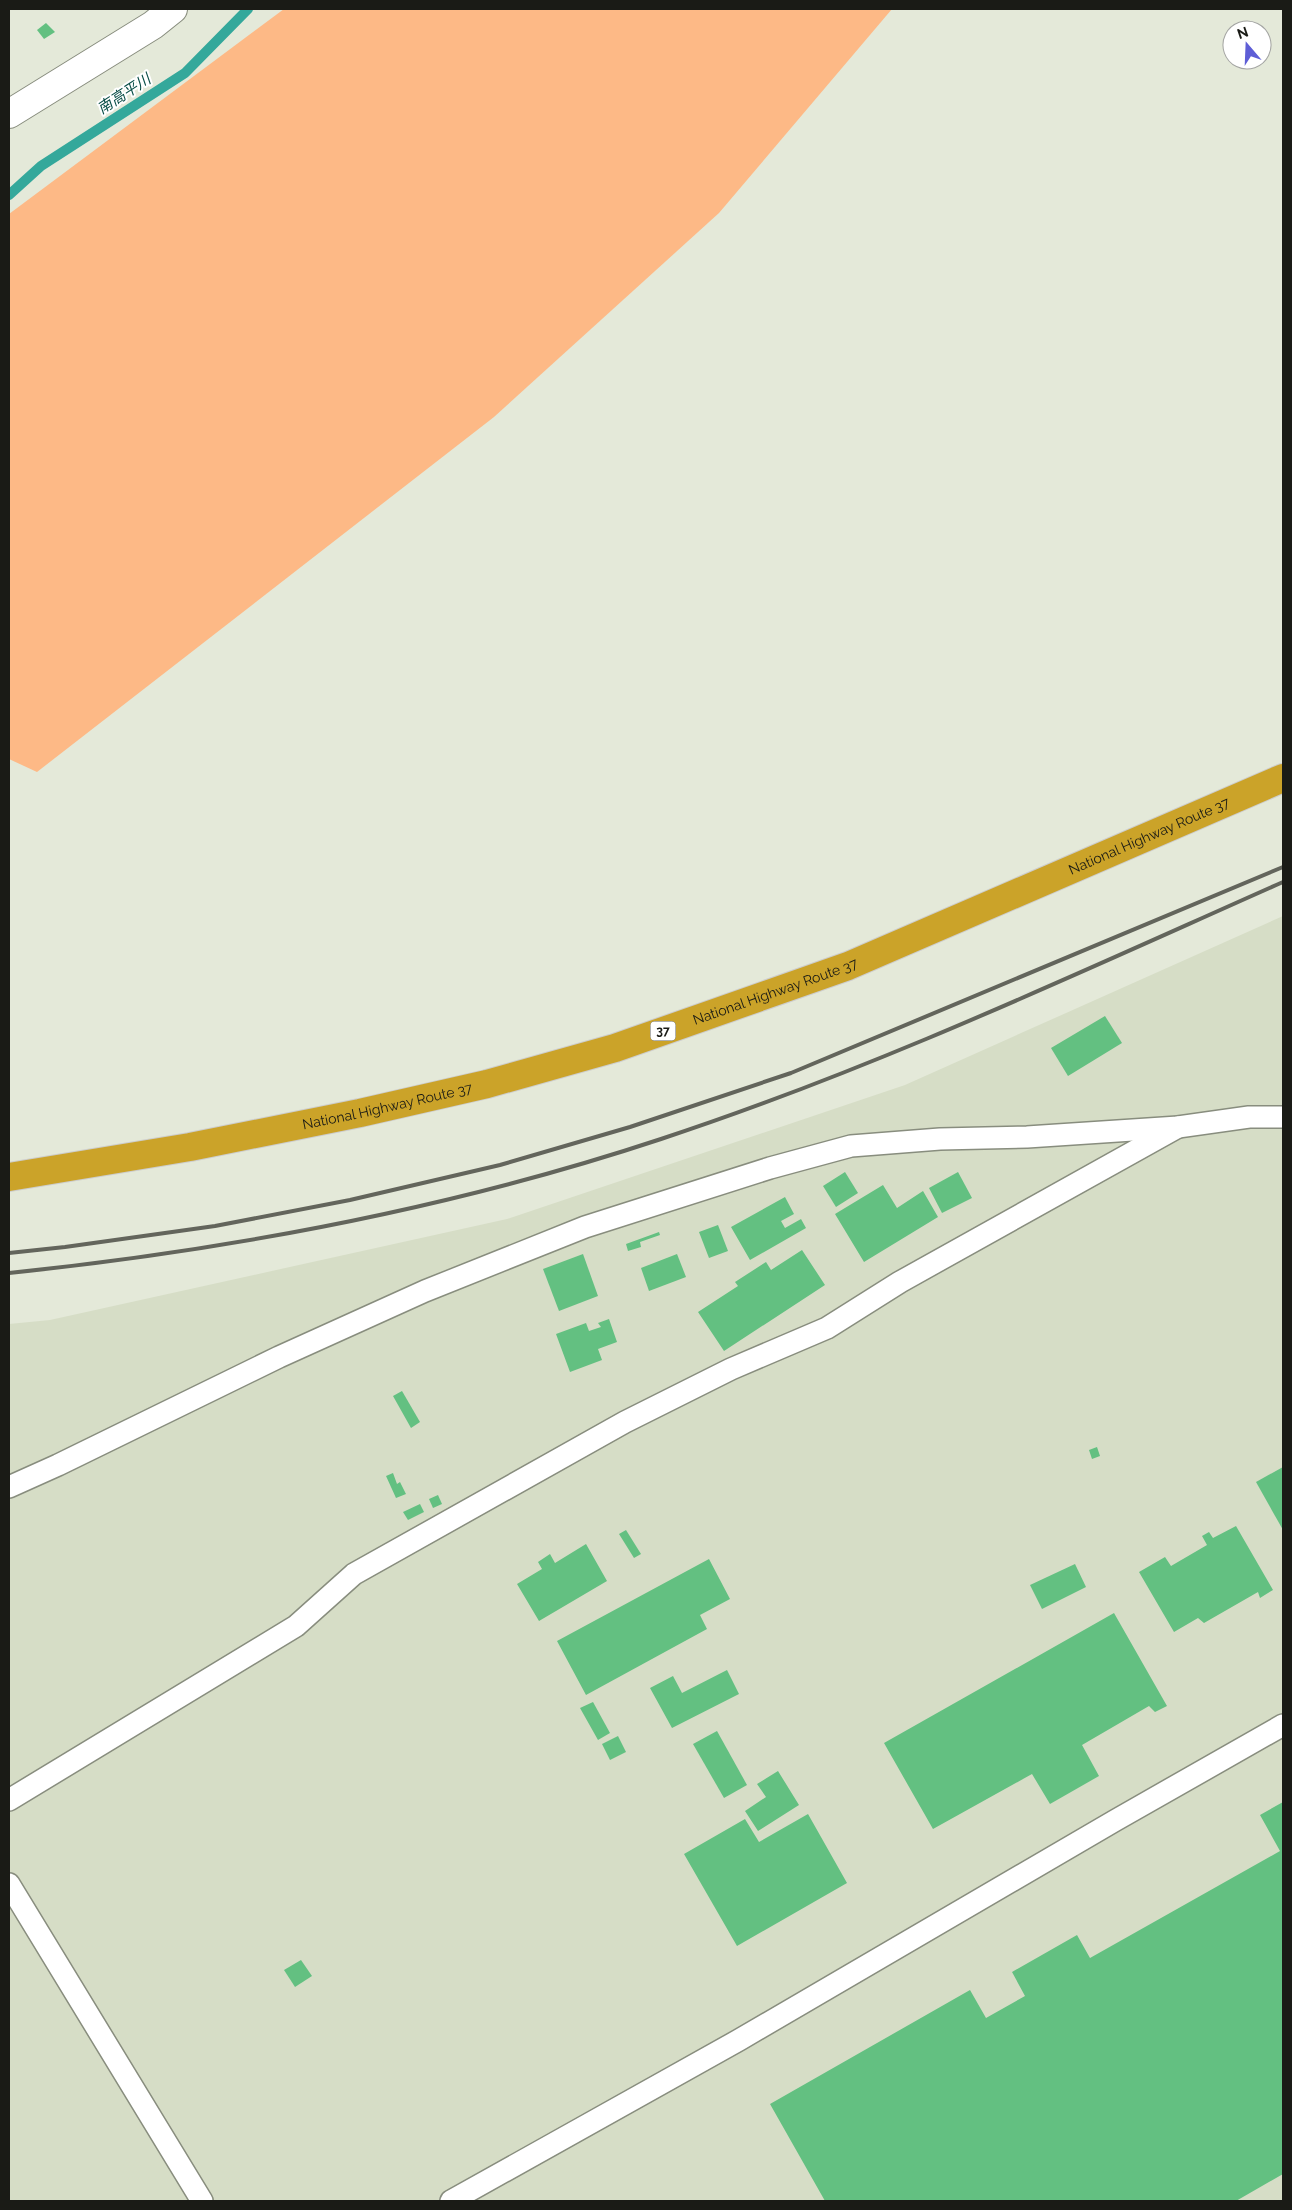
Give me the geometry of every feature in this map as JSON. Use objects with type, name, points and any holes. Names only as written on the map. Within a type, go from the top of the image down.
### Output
[{"type":"highway","name":"National Highway Route 37","points":[[9,1177],[190,1147],[360,1113],[487,1084],[615,1048],[848,966],[1283,778]]},
{"type":"street","points":[[9,114],[153,25],[173,9]]},
{"type":"lane","points":[[9,1487],[279,1357],[425,1291],[585,1227],[770,1168],[851,1146],[1178,1127],[1249,1117],[1283,1116]]},
{"type":"lane","points":[[9,1800],[296,1626],[354,1574],[625,1422],[731,1369],[827,1328],[900,1282],[1178,1127]]},
{"type":"lane","points":[[451,2201],[739,2040],[1283,1725]]},
{"type":"lane","points":[[9,1884],[202,2201]]},
{"type":"shaded area","points":[[284,9],[892,9],[719,213],[494,417],[37,772],[9,759],[9,214]]},
{"type":"shaded area","points":[[1283,916],[1283,2201],[9,2201],[9,1324],[50,1320],[507,1219],[905,1085]]},
{"type":"building","points":[[46,23],[55,32],[44,39],[37,30]]},
{"type":"building","points":[[1105,1016],[1122,1043],[1068,1076],[1051,1048]]},
{"type":"building","points":[[845,1172],[858,1193],[836,1207],[823,1186]]},
{"type":"building","points":[[958,1172],[972,1198],[942,1213],[929,1188]]},
{"type":"building","points":[[883,1185],[897,1208],[923,1191],[938,1217],[864,1262],[835,1214]]},
{"type":"building","points":[[785,1197],[794,1214],[781,1221],[785,1228],[801,1219],[806,1228],[750,1260],[731,1227]]},
{"type":"building","points":[[718,1225],[728,1251],[709,1258],[699,1232]]},
{"type":"building","points":[[659,1232],[660,1235],[640,1242],[641,1247],[628,1251],[626,1244]]},
{"type":"building","points":[[802,1250],[825,1285],[724,1351],[698,1312],[738,1286],[735,1282],[766,1262],[771,1270]]},
{"type":"building","points":[[583,1254],[598,1296],[559,1311],[543,1269]]},
{"type":"building","points":[[677,1254],[686,1277],[649,1291],[641,1268]]},
{"type":"building","points":[[609,1319],[617,1342],[598,1349],[602,1360],[570,1372],[556,1334],[586,1323],[589,1331],[601,1327],[598,1323]]},
{"type":"building","points":[[402,1391],[420,1422],[411,1428],[393,1396]]},
{"type":"building","points":[[1097,1447],[1100,1456],[1092,1459],[1089,1450]]},
{"type":"building","points":[[1283,1467],[1283,1530],[1256,1482]]},
{"type":"building","points":[[393,1473],[397,1484],[400,1482],[406,1494],[396,1498],[386,1476]]},
{"type":"building","points":[[438,1495],[442,1504],[433,1508],[429,1499]]},
{"type":"building","points":[[420,1504],[424,1512],[408,1520],[403,1512]]},
{"type":"building","points":[[1236,1526],[1273,1590],[1260,1598],[1258,1592],[1204,1623],[1198,1618],[1174,1632],[1139,1572],[1165,1557],[1171,1566],[1207,1545],[1202,1536],[1209,1532],[1213,1538]]},
{"type":"building","points":[[626,1530],[641,1554],[634,1558],[619,1534]]},
{"type":"building","points":[[586,1544],[607,1581],[539,1621],[517,1584],[542,1569],[538,1562],[550,1554],[555,1563]]},
{"type":"building","points":[[709,1559],[730,1599],[700,1615],[707,1629],[586,1695],[557,1641]]},
{"type":"building","points":[[1075,1564],[1086,1587],[1042,1609],[1030,1585]]},
{"type":"building","points":[[1114,1613],[1167,1706],[1155,1712],[1149,1706],[1082,1745],[1099,1776],[1050,1804],[1032,1774],[933,1829],[884,1743]]},
{"type":"building","points":[[727,1670],[739,1694],[672,1728],[650,1688],[673,1676],[682,1693]]},
{"type":"building","points":[[593,1702],[610,1733],[598,1740],[580,1708]]},
{"type":"building","points":[[717,1731],[747,1785],[724,1798],[693,1744]]},
{"type":"building","points":[[618,1736],[626,1752],[610,1760],[602,1744]]},
{"type":"building","points":[[778,1771],[799,1805],[758,1831],[745,1811],[766,1797],[757,1784]]},
{"type":"building","points":[[1283,1802],[1283,2174],[1236,2201],[825,2201],[770,2104],[970,1990],[986,2018],[1025,1996],[1012,1972],[1077,1935],[1090,1958],[1280,1851],[1260,1815]]},
{"type":"building","points":[[808,1814],[847,1883],[737,1946],[684,1854],[745,1819],[759,1842]]},
{"type":"building","points":[[301,1960],[312,1976],[295,1987],[284,1970]]},
{"type":"waterway","name":"南高平川","points":[[9,195],[41,166],[185,73],[248,9]]},
{"type":"railway","points":[[9,1253],[215,1226],[350,1200],[500,1165],[630,1127],[791,1073],[1283,867]]},
{"type":"railway","points":[[9,1273],[92,1264],[174,1252],[338,1224],[420,1206],[581,1164],[740,1112],[897,1051],[1052,985],[1283,882]]}]
